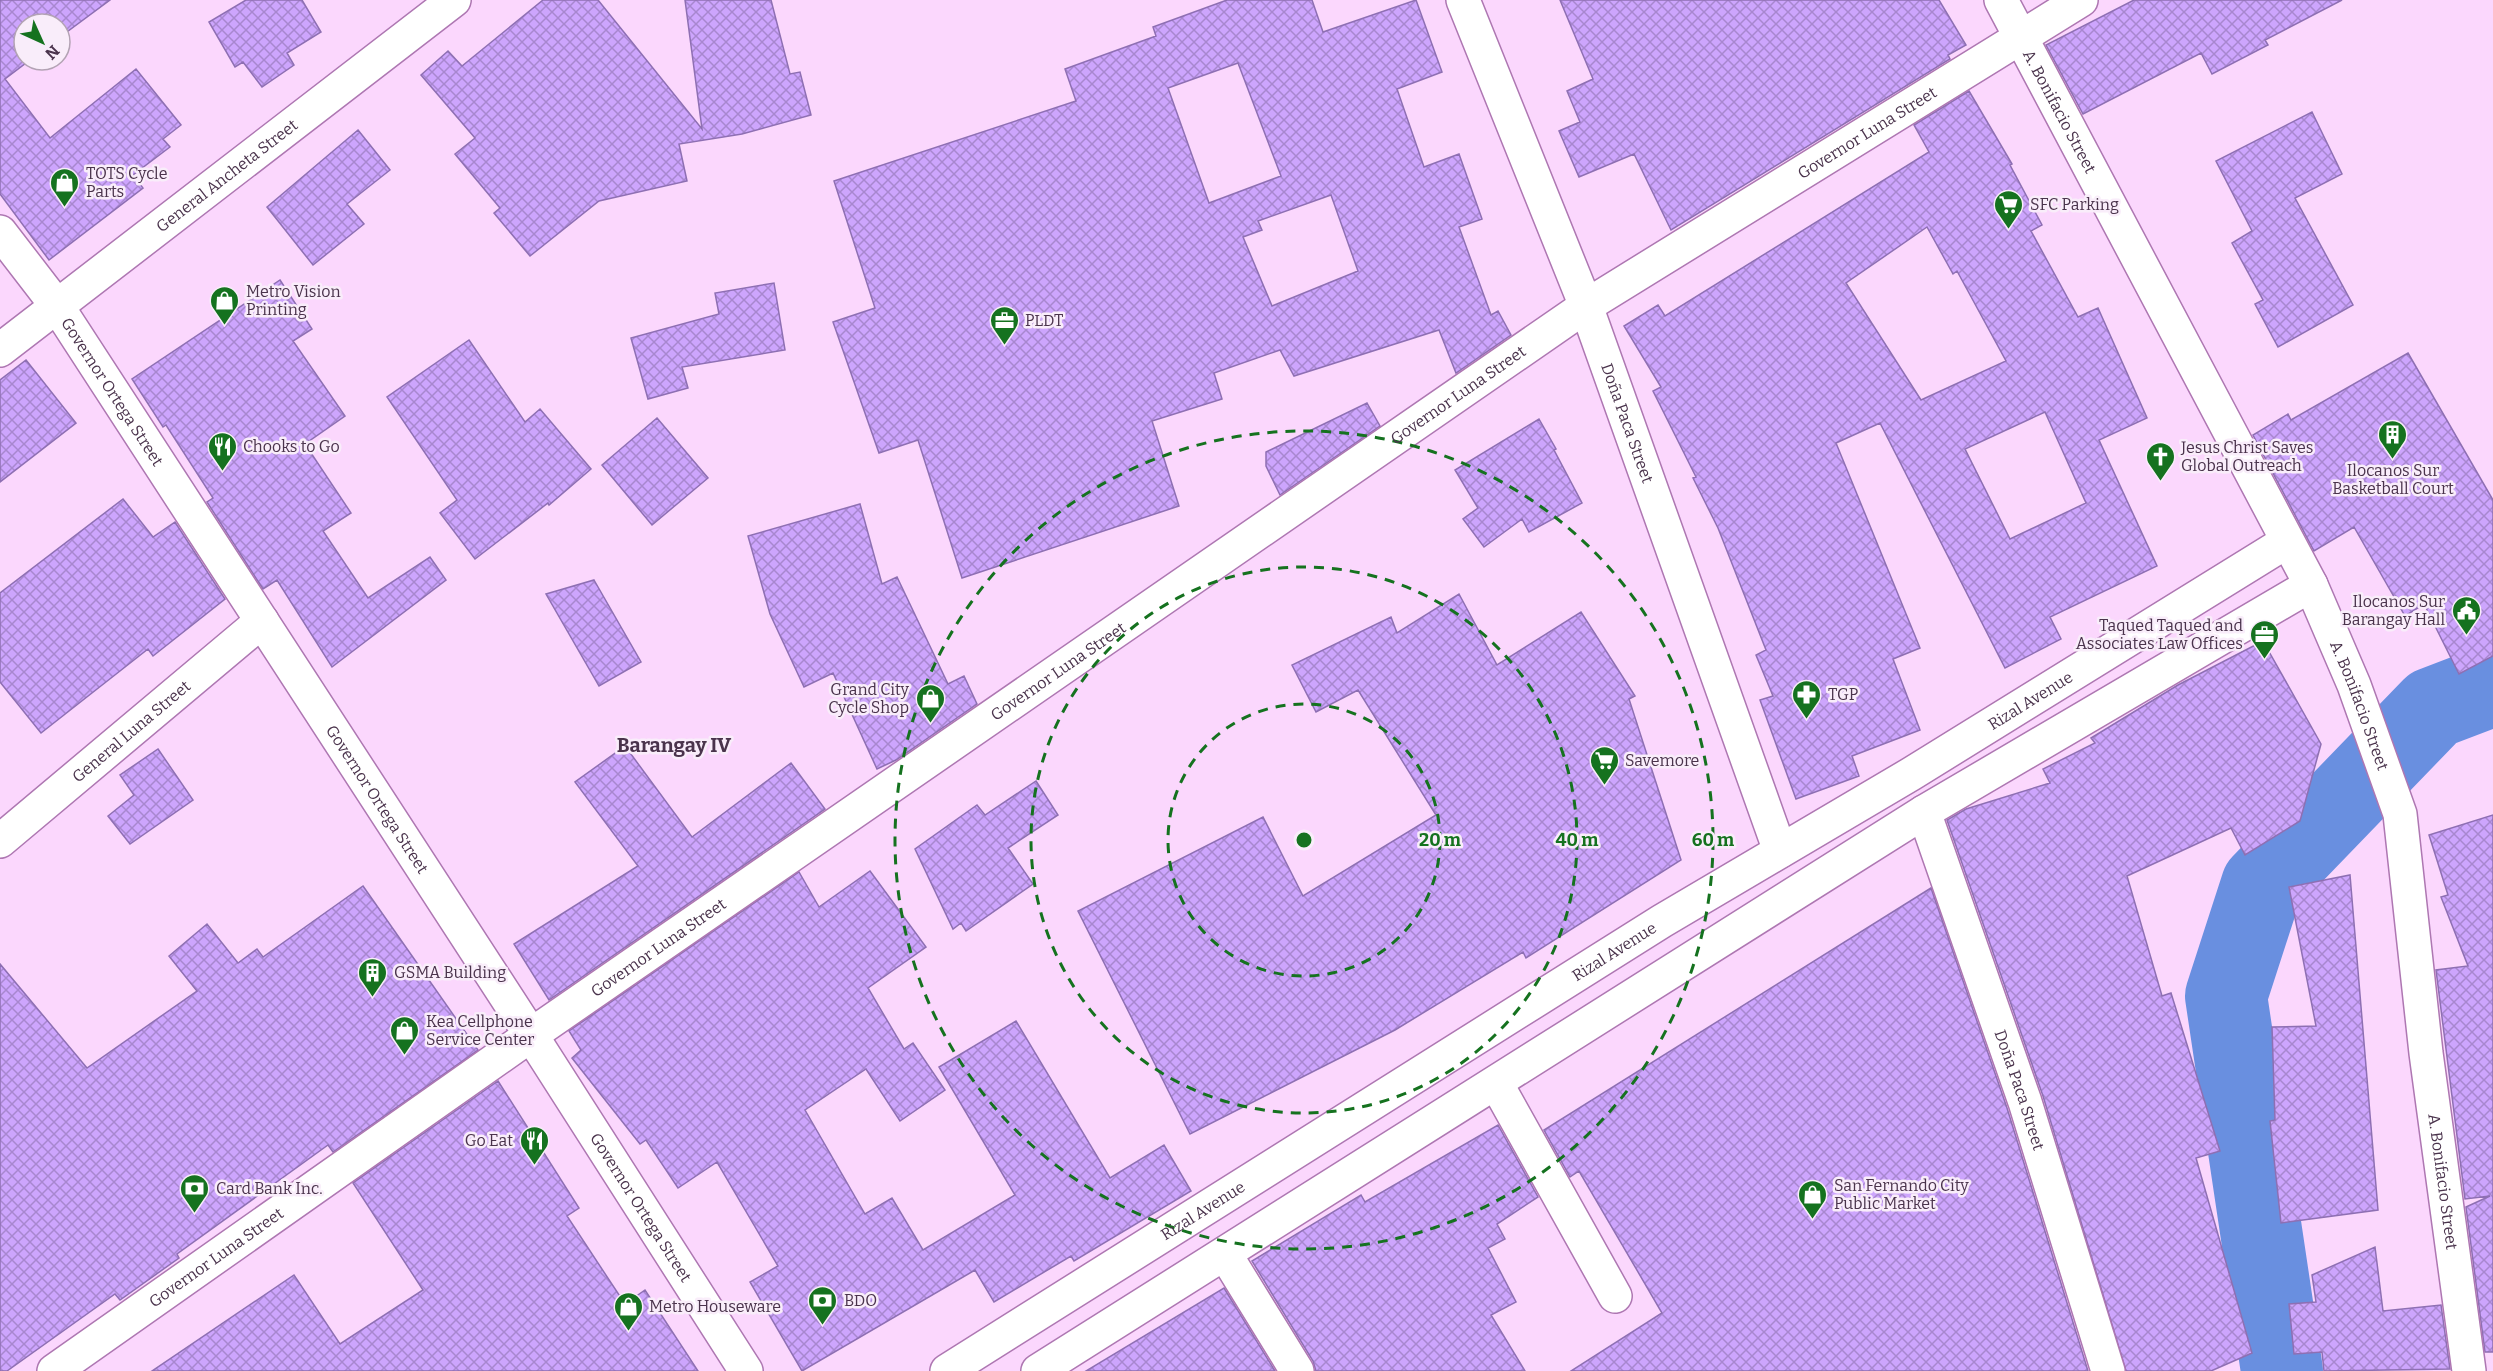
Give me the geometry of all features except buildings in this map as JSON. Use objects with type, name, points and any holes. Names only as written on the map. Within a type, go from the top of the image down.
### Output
[{"type":"street","name":"General Ancheta Street","points":[[0,350],[454,0]]},
{"type":"street","name":"Doña Paca Street","points":[[1463,0],[1586,306],[1780,851]]},
{"type":"street","name":"A. Bonifacio Street","points":[[2001,0],[2286,542],[2311,585],[2354,685],[2400,814],[2426,1053],[2469,1371]]},
{"type":"street","name":"Governor Luna Street","points":[[54,1371],[531,1035],[1586,306],[2081,0]]},
{"type":"street","name":"Governor Ortega Street","points":[[0,232],[57,306],[531,1035],[746,1371]]},
{"type":"street","name":"Rizal Avenue","points":[[947,1371],[1662,921],[1911,774],[2286,542]]},
{"type":"street","points":[[1038,1371],[1924,812],[2311,585]]},
{"type":"street","name":"General Luna Street","points":[[0,841],[262,621]]},
{"type":"street","name":"Doña Paca Street","points":[[1924,812],[2025,1102],[2108,1371]]},
{"type":"street","points":[[1496,1083],[1615,1296]]},
{"type":"street","points":[[1226,1254],[1297,1371]]},
{"type":"waterway","points":[[2282,1371],[2226,996],[2262,885],[2433,708],[2493,685]]},
{"type":"place","name":"TOTS Cycle Parts","points":[[65,208]]},
{"type":"place","name":"SFC Parking","points":[[2009,230]]},
{"type":"place","name":"Metro Vision Printing","points":[[225,326]]},
{"type":"place","name":"PLDT","points":[[1004,346]]},
{"type":"place","name":"Ilocanos Sur Basketball Court","points":[[2393,460]]},
{"type":"place","name":"Chooks to Go","points":[[222,472]]},
{"type":"place","name":"Jesus Christ Saves Global Outreach","points":[[2160,482]]},
{"type":"place","name":"Ilocanos Sur Barangay Hall","points":[[2466,636]]},
{"type":"place","name":"Taqued Taqued and Associates Law Offices","points":[[2264,660]]},
{"type":"place","name":"TGP","points":[[1807,720]]},
{"type":"place","name":"Grand City Cycle Shop","points":[[930,724]]},
{"type":"place","name":"Savemore","points":[[1604,786]]},
{"type":"place","name":"GSMA Building","points":[[373,998]]},
{"type":"place","name":"Kea Cellphone Service Center","points":[[405,1056]]},
{"type":"place","name":"Go Eat","points":[[534,1166]]},
{"type":"place","name":"Card Bank Inc.","points":[[195,1214]]},
{"type":"place","name":"San Fernando City Public Market","points":[[1813,1220]]},
{"type":"place","name":"BDO","points":[[823,1326]]},
{"type":"place","name":"Metro Houseware","points":[[628,1332]]},
{"type":"district","name":"Barangay IV","points":[[674,745]]}]
